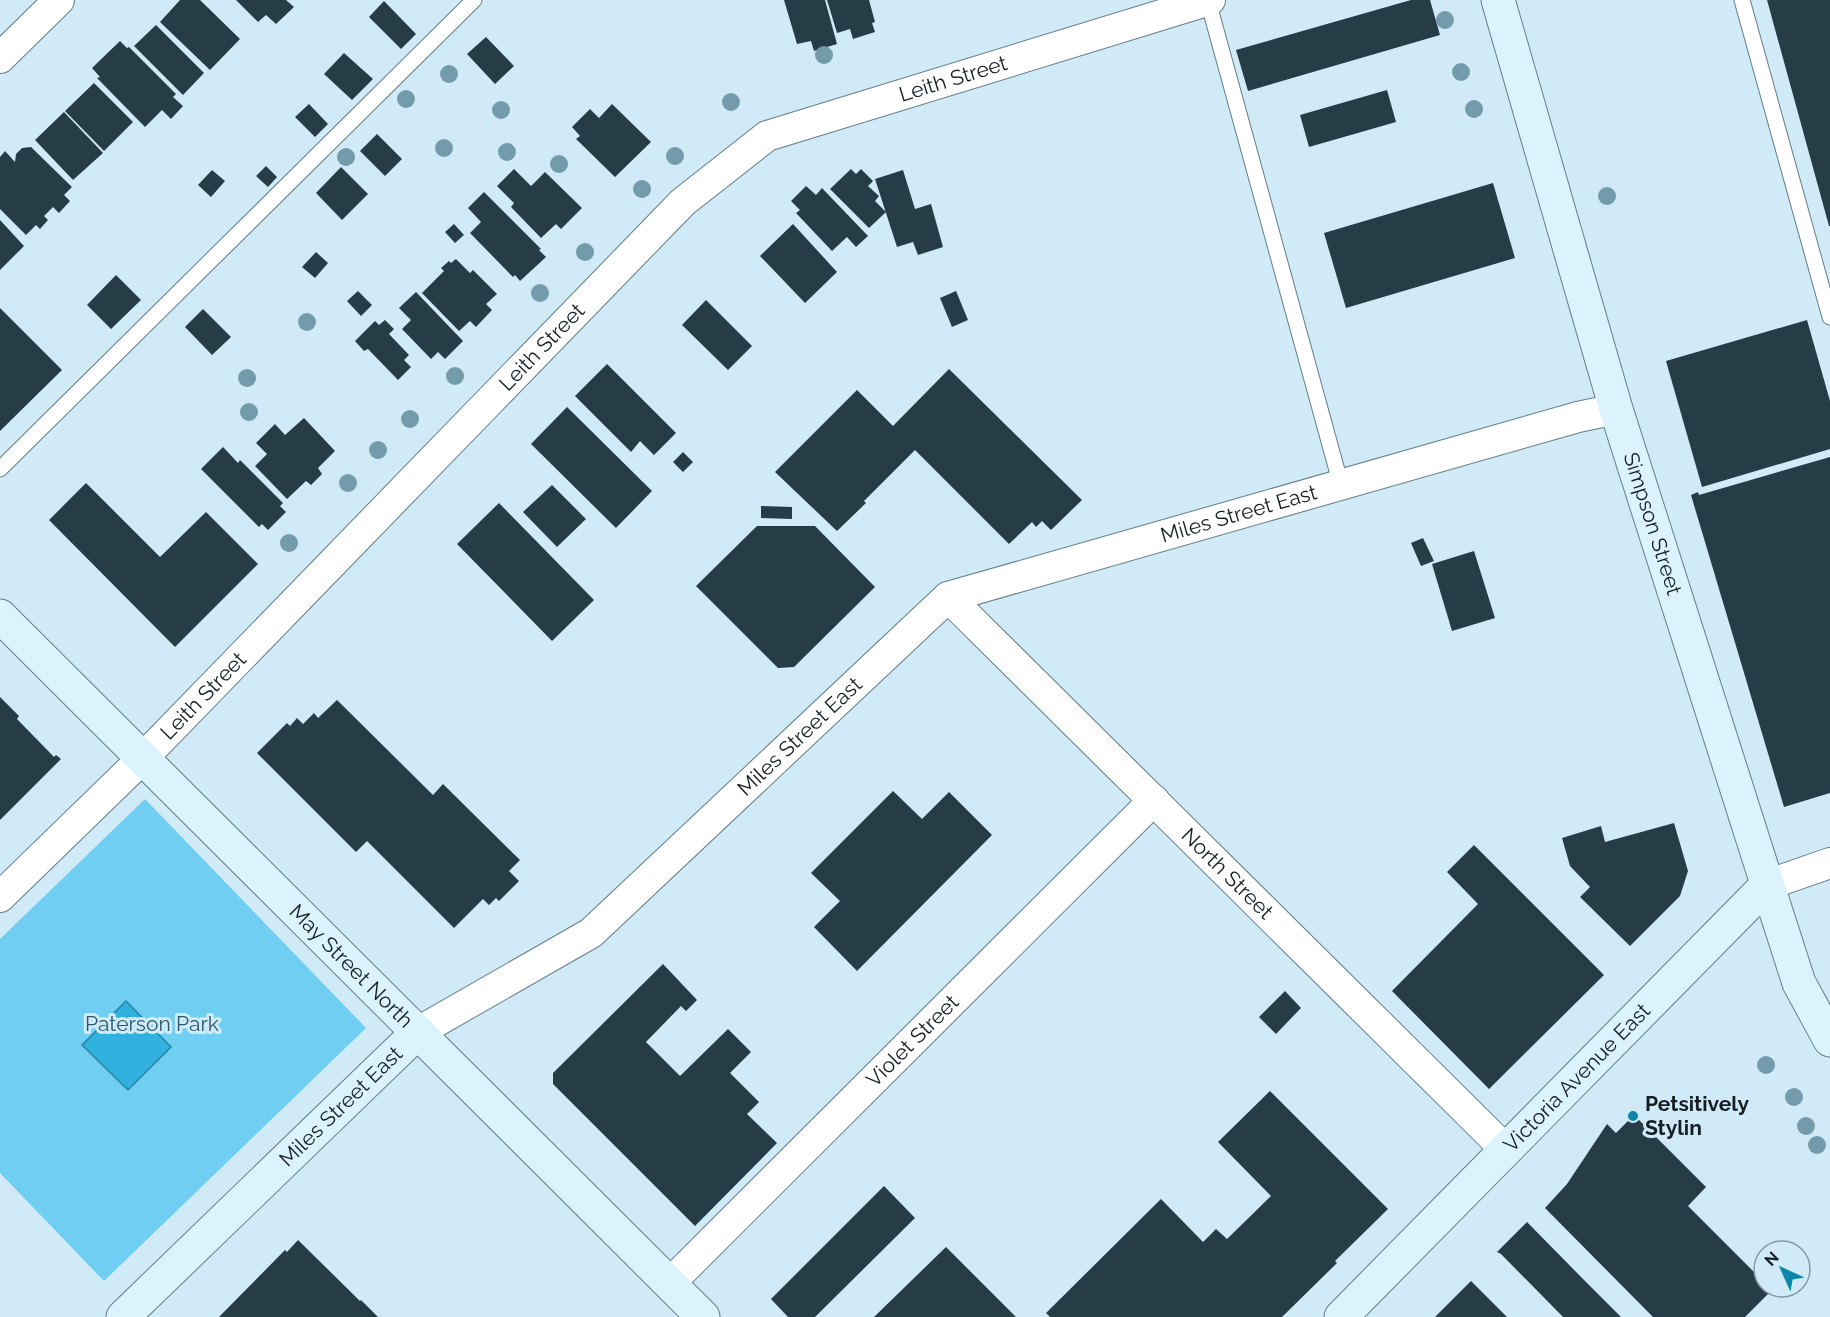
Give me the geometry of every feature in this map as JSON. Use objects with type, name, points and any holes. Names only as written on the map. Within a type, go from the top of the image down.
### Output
[{"type":"main road","name":"Simpson Street","points":[[1497,0],[1616,409],[1767,885],[1799,983],[1830,1040]]},
{"type":"main road","name":"May Street North","points":[[0,616],[703,1317]]},
{"type":"main road","name":"Victoria Avenue East","points":[[1341,1317],[1767,885]]},
{"type":"main road","name":"Miles Street East","points":[[123,1317],[418,1032]]},
{"type":"street","points":[[0,58],[58,0]]},
{"type":"street","name":"Leith Street","points":[[0,897],[143,758],[683,202],[767,136],[1209,0]]},
{"type":"street","name":"Miles Street East","points":[[418,1032],[591,933],[948,597],[1578,417],[1616,409]]},
{"type":"street","name":"North Street","points":[[948,597],[1506,1150]]},
{"type":"street","name":"Violet Street","points":[[669,1284],[1154,800]]},
{"type":"street","name":"Victoria Avenue East","points":[[1767,885],[1830,863]]},
{"type":"lane","points":[[0,469],[474,0]]},
{"type":"lane","points":[[1209,0],[1341,485]]},
{"type":"lane","points":[[1742,0],[1830,317]]},
{"type":"green space","name":"Paterson Park","points":[[145,799],[366,1028],[104,1281],[0,1173],[0,939]]},
{"type":"shaded area","points":[[126,1001],[171,1047],[128,1090],[82,1045]]},
{"type":"building","points":[[180,0],[200,0],[240,39],[210,70],[160,22]]},
{"type":"building","points":[[236,0],[286,0],[294,7],[276,24],[266,15],[258,22]]},
{"type":"building","points":[[784,0],[825,0],[837,44],[814,51],[811,41],[797,44]]},
{"type":"building","points":[[827,0],[869,0],[875,22],[872,23],[875,32],[853,39],[850,29],[837,33]]},
{"type":"building","points":[[1411,0],[1430,0],[1440,35],[1248,91],[1236,50]]},
{"type":"building","points":[[1767,0],[1830,0],[1830,226],[1829,226]]},
{"type":"building","points":[[384,1],[416,34],[401,49],[369,17]]},
{"type":"building","points":[[156,25],[204,73],[183,95],[134,46]]},
{"type":"building","points":[[486,37],[514,66],[495,84],[467,54]]},
{"type":"building","points":[[120,41],[127,48],[129,47],[176,94],[173,97],[183,106],[171,119],[162,110],[145,127],[97,78],[100,77],[92,68]]},
{"type":"building","points":[[344,53],[373,79],[352,100],[324,74]]},
{"type":"building","points":[[94,83],[133,122],[104,151],[65,111]]},
{"type":"building","points":[[1387,90],[1396,122],[1309,147],[1300,115]]},
{"type":"building","points":[[309,104],[328,124],[315,137],[295,117]]},
{"type":"building","points":[[612,104],[651,142],[615,177],[576,139],[580,136],[572,127],[590,109],[599,118]]},
{"type":"building","points":[[64,112],[103,153],[73,180],[35,140]]},
{"type":"building","points":[[377,134],[402,159],[385,176],[360,151]]},
{"type":"building","points":[[31,147],[72,187],[64,195],[70,201],[59,213],[53,207],[44,216],[48,220],[40,229],[36,225],[26,235],[0,209],[0,157],[5,151],[15,162],[16,154],[22,148]]},
{"type":"building","points":[[266,166],[277,177],[268,187],[256,176]]},
{"type":"building","points":[[341,167],[368,194],[342,220],[316,193]]},
{"type":"building","points":[[514,169],[531,186],[545,172],[582,208],[561,229],[556,224],[541,238],[511,207],[514,203],[497,186]]},
{"type":"building","points":[[851,169],[856,174],[861,169],[873,181],[868,186],[879,196],[875,201],[886,212],[869,228],[830,189]]},
{"type":"building","points":[[212,170],[225,181],[211,197],[198,185]]},
{"type":"building","points":[[903,170],[915,209],[931,204],[943,247],[918,255],[913,242],[897,247],[875,179]]},
{"type":"building","points":[[1493,183],[1515,258],[1346,308],[1324,233]]},
{"type":"building","points":[[806,186],[816,195],[822,188],[868,236],[856,247],[847,237],[832,251],[796,213],[800,210],[791,201]]},
{"type":"building","points":[[484,192],[541,249],[539,250],[546,257],[520,281],[515,275],[513,277],[470,233],[481,222],[468,208]]},
{"type":"building","points":[[0,220],[24,246],[0,270]]},
{"type":"building","points":[[454,224],[464,235],[455,243],[445,232]]},
{"type":"building","points":[[793,224],[837,272],[805,303],[760,256]]},
{"type":"building","points":[[316,252],[328,263],[315,278],[302,267]]},
{"type":"building","points":[[456,259],[470,273],[473,270],[497,294],[486,304],[492,310],[476,327],[470,321],[459,331],[422,293],[444,271],[441,268],[449,261],[451,263]]},
{"type":"building","points":[[116,275],[141,300],[111,329],[87,305]]},
{"type":"building","points":[[358,291],[372,305],[361,316],[347,301]]},
{"type":"building","points":[[956,291],[968,320],[952,327],[940,298]]},
{"type":"building","points":[[416,292],[463,341],[445,359],[438,352],[431,359],[402,329],[411,320],[399,308]]},
{"type":"building","points":[[706,300],[752,346],[728,370],[682,325]]},
{"type":"building","points":[[0,308],[62,370],[0,431]]},
{"type":"building","points":[[203,309],[231,337],[212,355],[185,327]]},
{"type":"building","points":[[385,320],[394,329],[389,334],[409,355],[404,360],[411,367],[398,380],[368,349],[364,351],[355,341],[375,321],[379,325]]},
{"type":"building","points":[[1807,320],[1830,401],[1830,449],[1702,487],[1666,361]]},
{"type":"building","points":[[607,364],[676,433],[654,455],[640,441],[631,452],[575,396]]},
{"type":"building","points":[[949,369],[1082,500],[1051,530],[1042,521],[1036,527],[1032,522],[1009,544],[915,450],[837,531],[775,472],[857,390],[893,426]]},
{"type":"building","points":[[567,407],[652,491],[616,528],[531,444]]},
{"type":"building","points":[[304,418],[335,451],[318,468],[322,474],[311,485],[306,481],[287,499],[255,466],[267,454],[256,443],[275,424],[285,435]]},
{"type":"building","points":[[223,447],[238,463],[240,460],[283,503],[280,506],[286,512],[268,530],[262,524],[259,527],[201,469]]},
{"type":"building","points":[[683,452],[693,462],[683,472],[673,462]]},
{"type":"building","points":[[1830,457],[1830,793],[1784,807],[1691,495],[1698,492],[1699,495]]},
{"type":"building","points":[[86,483],[160,557],[206,512],[258,564],[175,647],[49,520]]},
{"type":"building","points":[[552,485],[586,519],[557,547],[523,512]]},
{"type":"building","points":[[499,503],[594,600],[552,641],[457,544]]},
{"type":"building","points":[[761,506],[792,507],[792,519],[761,518]]},
{"type":"building","points":[[757,526],[815,526],[875,587],[794,667],[778,668],[696,586]]},
{"type":"building","points":[[1423,538],[1434,561],[1421,566],[1411,543]]},
{"type":"building","points":[[1474,551],[1495,618],[1452,631],[1432,564]]},
{"type":"building","points":[[0,697],[19,716],[17,719],[54,757],[56,755],[61,759],[0,820]]},
{"type":"building","points":[[337,700],[433,795],[443,784],[520,860],[509,871],[519,881],[499,901],[496,898],[489,905],[483,899],[454,928],[367,841],[356,852],[257,753],[287,723],[290,726],[297,718],[303,724],[314,713],[318,718]]},
{"type":"building","points":[[893,791],[922,819],[949,792],[992,835],[857,971],[814,927],[840,901],[811,873]]},
{"type":"building","points":[[1674,823],[1688,871],[1680,896],[1630,946],[1580,897],[1590,887],[1570,866],[1562,838],[1601,826],[1605,842]]},
{"type":"building","points":[[1474,845],[1604,975],[1489,1089],[1392,991],[1478,904],[1447,872]]},
{"type":"building","points":[[663,964],[697,1000],[686,1011],[681,1006],[646,1042],[680,1076],[728,1029],[751,1052],[730,1073],[759,1102],[747,1114],[777,1143],[695,1226],[553,1084],[553,1073]]},
{"type":"building","points":[[1285,991],[1301,1008],[1276,1034],[1259,1017]]},
{"type":"building","points":[[1270,1091],[1388,1209],[1335,1261],[1337,1263],[1282,1317],[1050,1317],[1046,1313],[1161,1199],[1203,1242],[1216,1229],[1227,1239],[1271,1196],[1218,1142]]},
{"type":"building","points":[[1634,1115],[1706,1187],[1688,1206],[1752,1270],[1752,1299],[1763,1299],[1745,1317],[1653,1317],[1545,1208],[1567,1184],[1607,1124],[1616,1133]]},
{"type":"building","points":[[884,1186],[915,1218],[815,1317],[788,1317],[771,1299]]},
{"type":"building","points":[[1527,1222],[1621,1317],[1563,1317],[1497,1252]]},
{"type":"building","points":[[298,1240],[378,1317],[219,1317],[285,1250],[287,1252]]},
{"type":"building","points":[[946,1247],[1016,1317],[874,1317]]},
{"type":"building","points":[[1471,1281],[1507,1317],[1435,1317]]},
{"type":"place","name":"Petsitively Stylin","points":[[1633,1116]]}]
